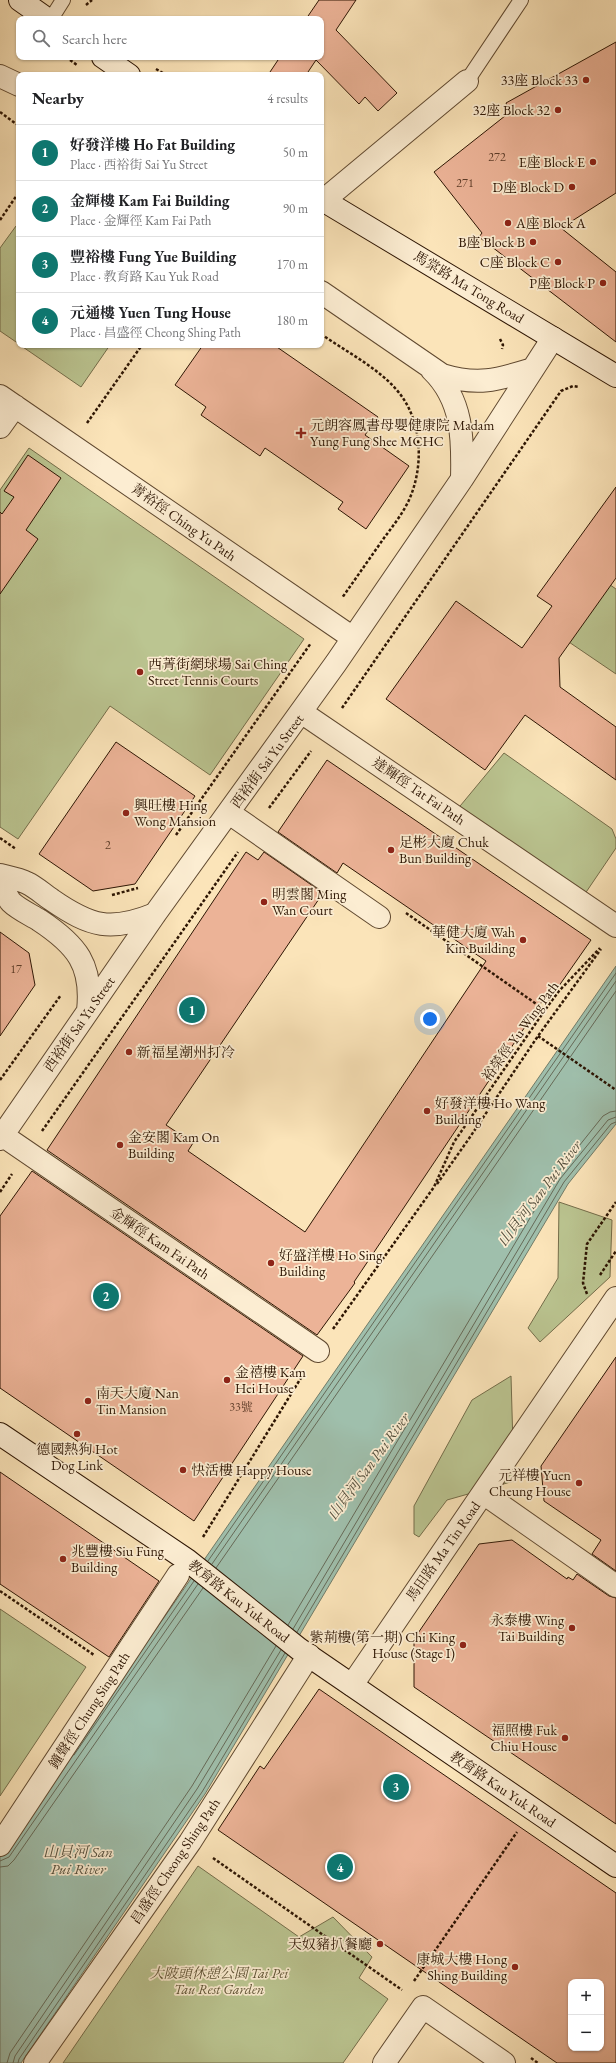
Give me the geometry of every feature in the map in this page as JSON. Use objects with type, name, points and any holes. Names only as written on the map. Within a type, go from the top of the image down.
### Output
[{"type":"street","points":[[20,0],[43,16]]},
{"type":"street","points":[[107,60],[125,72]]},
{"type":"street","points":[[0,76],[16,84]]},
{"type":"street","points":[[324,198],[468,80]]},
{"type":"street","name":"馬棠路 Ma Tong Road","points":[[324,201],[616,376]]},
{"type":"street","points":[[324,294],[442,375],[462,381],[482,382],[533,369],[553,338]]},
{"type":"street","points":[[425,364],[448,389],[455,404],[461,424],[463,445],[462,479]]},
{"type":"street","name":"西裕街 Sai Yu Street","points":[[1,1137],[155,914],[302,712],[462,479],[533,369]]},
{"type":"street","name":"菁裕徑 Ching Yu Path","points":[[0,427],[7,401],[353,638]]},
{"type":"street","name":"達輝徑 Tat Fai Path","points":[[302,712],[616,926]]},
{"type":"street","points":[[229,813],[379,917]]},
{"type":"street","points":[[0,875],[26,882],[65,909],[88,921],[111,925],[133,923],[155,914]]},
{"type":"street","points":[[0,884],[12,902],[55,931],[76,952],[88,977],[90,990],[88,1011]]},
{"type":"street","name":"金輝徑 Kam Fai Path","points":[[1,1137],[27,1153],[318,1351]]},
{"type":"street","name":"馬田路 Ma Tin Road","points":[[352,1685],[616,1298]]},
{"type":"street","name":"教育路 Kau Yuk Road","points":[[0,1434],[202,1572],[304,1652],[616,1866]]},
{"type":"street","points":[[483,1493],[616,1586]]},
{"type":"street","name":"鐘聲徑 Chung Sing Path","points":[[0,1845],[178,1575]]},
{"type":"street","name":"昌盛徑 Cheong Shing Path","points":[[35,2063],[190,1842],[304,1652]]},
{"type":"street","points":[[384,2063],[423,2007],[504,2063]]},
{"type":"lane","points":[[53,16],[63,0]]},
{"type":"lane","points":[[468,80],[520,0]]},
{"type":"path","points":[[0,112],[16,124]]},
{"type":"path","points":[[0,220],[16,196]]},
{"type":"path","points":[[482,382],[484,362],[493,361],[500,355],[503,345],[498,333]]},
{"type":"path","points":[[174,837],[392,527],[409,500],[417,477],[419,451],[416,428],[408,407],[395,388],[378,373],[324,336]]},
{"type":"path","points":[[72,445],[140,348]]},
{"type":"path","points":[[271,806],[327,728],[561,391],[573,386],[584,388]]},
{"type":"path","points":[[508,408],[536,426]]},
{"type":"path","points":[[0,838],[20,852]]},
{"type":"path","points":[[0,1192],[239,851]]},
{"type":"path","points":[[111,896],[138,889],[142,882]]},
{"type":"path","name":"裕榮徑 Yu Wing Path","points":[[200,1543],[318,1351],[434,1188],[454,1142],[559,991],[601,947],[538,1036]]},
{"type":"path","points":[[0,1080],[62,994],[62,988]]},
{"type":"path","points":[[434,1188],[538,1036],[616,1090]]},
{"type":"path","points":[[587,1295],[583,1283],[587,1244],[616,1202]]},
{"type":"path","points":[[0,1591],[116,1670]]},
{"type":"path","points":[[410,1986],[518,1830]]},
{"type":"path","points":[[190,1842],[406,1992]]},
{"type":"green space","points":[[16,226],[16,342],[0,331],[0,248]]},
{"type":"green space","points":[[24,348],[108,348],[81,387]]},
{"type":"green space","name":"西菁街網球場 Sai Ching Street Tennis Courts","points":[[29,448],[304,639],[210,775],[110,706],[18,839],[0,827],[0,490]]},
{"type":"green space","points":[[603,580],[616,589],[616,674],[563,638]]},
{"type":"green space","points":[[504,753],[612,829],[616,839],[616,848],[574,910],[446,823]]},
{"type":"green space","points":[[559,1202],[612,1220],[610,1277],[540,1342],[528,1328],[558,1278]]},
{"type":"green space","points":[[511,1376],[514,1481],[447,1500],[419,1537],[414,1534],[414,1506],[472,1400]]},
{"type":"green space","points":[[0,1609],[86,1667],[0,1796]]},
{"type":"green space","name":"大陂頭休憩公園 Tai Pei Tau Rest Garden","points":[[198,1866],[299,1937],[333,1917],[372,1957],[359,1978],[388,1999],[343,2063],[63,2063]]},
{"type":"water","name":"山貝河 San Pui River","points":[[616,966],[616,1124],[568,1184],[205,1794],[21,2063],[0,2063],[0,1854]]},
{"type":"building","points":[[319,0],[356,0],[336,30],[397,93],[378,111],[365,97],[359,104],[316,60],[324,60],[324,16],[308,16]]},
{"type":"building","points":[[616,42],[616,193],[561,228],[616,272],[616,342],[479,237],[482,233],[434,172],[510,112],[506,103]]},
{"type":"building","points":[[278,60],[316,60],[308,72],[270,72]]},
{"type":"building","points":[[201,348],[278,348],[378,417],[365,435],[409,466],[366,529],[338,509],[343,502],[265,448],[260,456],[201,415],[206,407],[175,385]]},
{"type":"building","points":[[28,455],[61,478],[26,530],[38,539],[0,594],[0,512],[2,514],[14,497],[4,491]]},
{"type":"building","points":[[616,487],[616,578],[559,658],[560,687],[616,727],[616,780],[525,715],[485,770],[386,699],[456,601],[522,648],[552,606],[537,596]]},
{"type":"building","name":"興旺樓 Hing Wong Mansion","points":[[116,742],[195,796],[135,884],[93,891],[39,854]]},
{"type":"building","points":[[327,760],[591,940],[547,1003],[543,1000],[354,1282],[355,1283],[317,1335],[47,1150],[246,852],[258,860],[264,852],[323,893],[166,1125],[193,1143],[188,1151],[305,1232],[486,961],[343,863],[337,873],[278,832]]},
{"type":"building","points":[[0,932],[29,953],[35,985],[0,1036]]},
{"type":"building","points":[[32,1171],[303,1356],[194,1521],[0,1388],[0,1216]]},
{"type":"building","name":"元祥樓 Yuen Cheung House","points":[[616,1357],[616,1571],[592,1554],[601,1540],[544,1501],[541,1466]]},
{"type":"building","name":"兆豐樓 Siu Fung Building","points":[[0,1472],[159,1581],[109,1657],[0,1584]]},
{"type":"building","points":[[512,1540],[567,1579],[568,1577],[573,1580],[577,1574],[609,1596],[616,1598],[616,1824],[414,1687],[414,1639],[479,1544]]},
{"type":"building","points":[[319,1689],[616,1893],[616,2063],[557,2063],[218,1830],[260,1766],[264,1769]]},
{"type":"place","name":"33座 Block 33","points":[[586,80]]},
{"type":"place","name":"32座 Block 32","points":[[558,110]]},
{"type":"place","name":"E座 Block E","points":[[593,162]]},
{"type":"place","name":"D座 Block D","points":[[572,187]]},
{"type":"place","name":"A座 Block A","points":[[508,223]]},
{"type":"place","name":"B座 Block B","points":[[533,242]]},
{"type":"place","name":"C座 Block C","points":[[558,262]]},
{"type":"place","name":"P座 Block P","points":[[603,283]]},
{"type":"place","name":"元朗容鳳書母嬰健康院 Madam Yung Fung Shee MCHC","points":[[301,433]]},
{"type":"place","name":"西菁街網球場 Sai Ching Street Tennis Courts","points":[[140,672]]},
{"type":"place","name":"興旺樓 Hing Wong Mansion","points":[[126,813]]},
{"type":"place","name":"足彬大廈 Chuk Bun Building","points":[[391,850]]},
{"type":"place","name":"明雲閣 Ming Wan Court","points":[[264,902]]},
{"type":"place","name":"華健大廈 Wah Kin Building","points":[[523,940]]},
{"type":"place","name":"好發洋樓 Ho Fat Building","points":[[192,1010]]},
{"type":"place","name":"新福星潮州打冷","points":[[129,1052]]},
{"type":"place","name":"好發洋樓 Ho Wang Building","points":[[427,1111]]},
{"type":"place","name":"金安閣 Kam On Building","points":[[120,1145]]},
{"type":"place","name":"好盛洋樓 Ho Sing Building","points":[[271,1263]]},
{"type":"place","name":"金輝樓 Kam Fai Building","points":[[106,1296]]},
{"type":"place","name":"金禧樓 Kam Hei House","points":[[227,1380]]},
{"type":"place","name":"南天大廈 Nan Tin Mansion","points":[[88,1401]]},
{"type":"place","name":"德國熱狗 Hot Dog Link","points":[[77,1434]]},
{"type":"place","name":"快活樓 Happy House","points":[[183,1470]]},
{"type":"place","name":"元祥樓 Yuen Cheung House","points":[[579,1483]]},
{"type":"place","name":"兆豐樓 Siu Fung Building","points":[[63,1559]]},
{"type":"place","name":"永泰樓 Wing Tai Building","points":[[572,1628]]},
{"type":"place","name":"紫荊樓(第一期) Chi King House (Stage I)","points":[[463,1645]]},
{"type":"place","name":"福照樓 Fuk Chiu House","points":[[565,1738]]},
{"type":"place","name":"豐裕樓 Fung Yue Building","points":[[396,1787]]},
{"type":"place","name":"元通樓 Yuen Tung House","points":[[340,1867]]},
{"type":"place","name":"天奴豬扒餐廳","points":[[380,1944]]},
{"type":"place","name":"康城大樓 Hong Shing Building","points":[[515,1967]]}]
